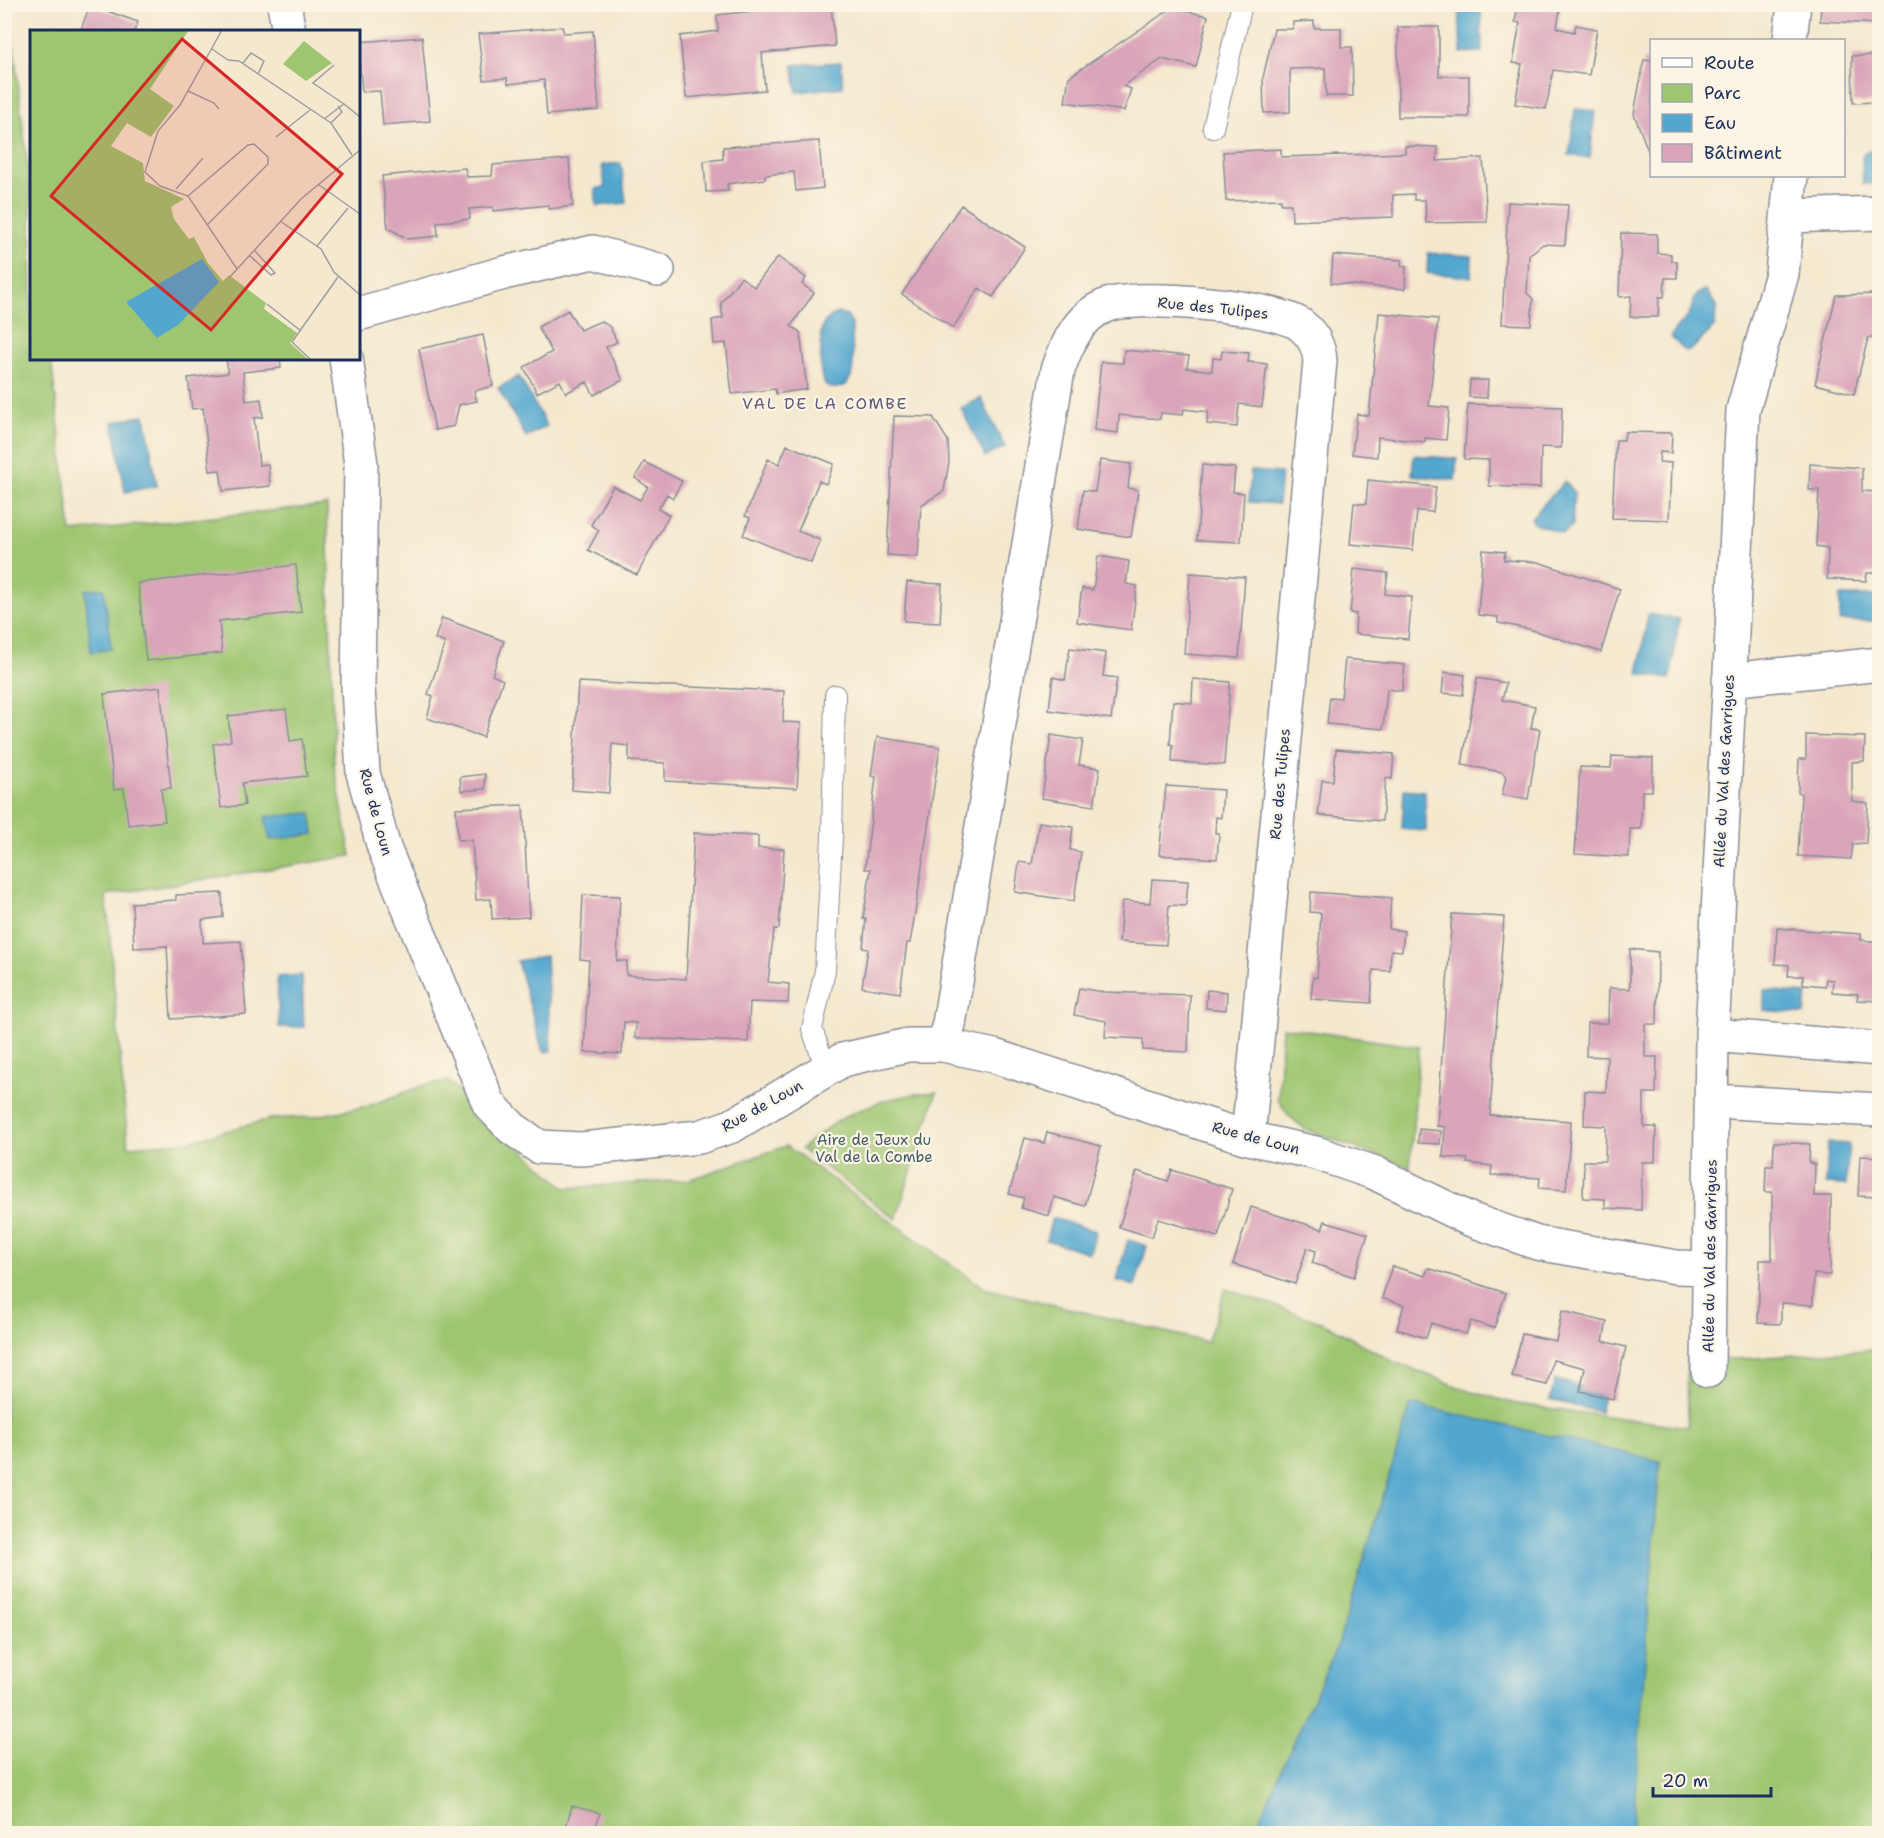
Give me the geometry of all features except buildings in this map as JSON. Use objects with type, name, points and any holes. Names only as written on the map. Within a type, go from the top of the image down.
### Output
[{"type":"street","points":[[284,4],[289,30]]},
{"type":"street","points":[[1790,39],[1794,4]]},
{"type":"street","name":"Allée du Val des Garrigues","points":[[1708,1371],[1712,1035],[1743,410],[1782,274],[1791,177]]},
{"type":"street","points":[[1788,216],[1880,213]]},
{"type":"street","points":[[360,313],[504,273],[593,252],[658,270]]},
{"type":"street","name":"Rue des Tulipes","points":[[943,1046],[949,1024],[1058,370],[1068,342],[1084,319],[1106,305],[1150,301],[1195,303],[1279,314],[1301,326],[1319,345],[1320,361],[1248,1138]]},
{"type":"street","name":"Rue de Loun","points":[[346,360],[361,464],[358,687],[363,773],[384,848],[489,1104],[512,1128],[540,1147],[582,1149],[699,1137],[732,1126],[842,1060],[908,1045],[943,1046],[994,1056],[1248,1138],[1316,1153],[1375,1173],[1468,1219],[1537,1243],[1676,1267],[1708,1268]]},
{"type":"street","points":[[1729,680],[1880,664]]},
{"type":"street","points":[[1712,1035],[1880,1049]]},
{"type":"street","points":[[1712,1101],[1880,1110]]},
{"type":"lane","points":[[1213,128],[1242,4]]},
{"type":"lane","points":[[826,1069],[812,1029],[825,971],[832,837],[835,695]]},
{"type":"green space","points":[[5,5],[9,5],[30,188],[30,360],[51,360],[71,532],[327,505],[334,766],[351,856],[106,895],[128,1146],[185,1142],[270,1119],[312,1117],[368,1106],[425,1085],[448,1081],[565,1188],[688,1180],[786,1146],[984,1288],[1207,1342],[1226,1289],[1326,1324],[1392,1361],[1469,1391],[1516,1404],[1688,1427],[1687,1357],[1740,1359],[1879,1349],[1879,1833],[5,1834]]},
{"type":"green space","points":[[1282,1027],[1419,1047],[1410,1168],[1305,1129],[1289,1116],[1278,1100]]},
{"type":"green space","name":"Aire de Jeux du Val de la Combe","points":[[937,1092],[896,1219],[801,1149],[848,1115],[864,1108],[898,1097]]},
{"type":"water","points":[[1481,11],[1482,52],[1461,53],[1459,12]]},
{"type":"water","points":[[841,62],[843,87],[797,92],[793,65]]},
{"type":"water","points":[[1575,109],[1595,111],[1590,158],[1569,155]]},
{"type":"water","points":[[1873,150],[1879,156],[1879,183],[1863,184],[1862,157],[1866,151]]},
{"type":"water","points":[[621,163],[626,203],[597,206],[595,189],[605,187],[602,165]]},
{"type":"water","points":[[1428,253],[1472,256],[1471,277],[1427,273]]},
{"type":"water","points":[[1706,290],[1716,306],[1715,326],[1691,350],[1685,351],[1671,337],[1687,317],[1698,294]]},
{"type":"water","points":[[838,313],[847,316],[852,324],[853,373],[846,385],[837,388],[825,384],[820,364],[822,327],[829,318]]},
{"type":"water","points":[[519,376],[547,426],[526,437],[498,388]]},
{"type":"water","points":[[981,398],[1005,447],[985,457],[961,408]]},
{"type":"water","points":[[145,415],[157,486],[125,492],[113,422]]},
{"type":"water","points":[[1414,455],[1457,459],[1455,480],[1412,475]]},
{"type":"water","points":[[1251,471],[1281,473],[1278,504],[1249,502]]},
{"type":"water","points":[[1565,481],[1574,492],[1572,527],[1563,534],[1534,523],[1531,518]]},
{"type":"water","points":[[104,588],[111,649],[91,652],[85,590]]},
{"type":"water","points":[[1840,596],[1879,596],[1879,621],[1840,621]]},
{"type":"water","points":[[1648,614],[1679,619],[1670,679],[1638,674]]},
{"type":"water","points":[[1404,789],[1425,791],[1426,831],[1402,829]]},
{"type":"water","points":[[311,813],[314,834],[270,840],[265,817]]},
{"type":"water","points":[[546,956],[551,1051],[543,1052],[517,961]]},
{"type":"water","points":[[302,975],[304,1027],[279,1027],[277,977]]},
{"type":"water","points":[[1764,990],[1807,994],[1805,1014],[1764,1010]]},
{"type":"water","points":[[1828,1143],[1849,1144],[1846,1185],[1826,1184]]},
{"type":"water","points":[[1052,1218],[1096,1231],[1090,1253],[1046,1240]]},
{"type":"water","points":[[1128,1240],[1147,1246],[1135,1286],[1116,1280]]},
{"type":"water","points":[[1555,1380],[1581,1386],[1580,1391],[1603,1397],[1600,1412],[1550,1400]]},
{"type":"water","points":[[1411,1404],[1660,1461],[1632,1833],[1253,1833],[1339,1642]]},
{"type":"district","name":"VAL DE LA COMBE","points":[[825,403]]}]
